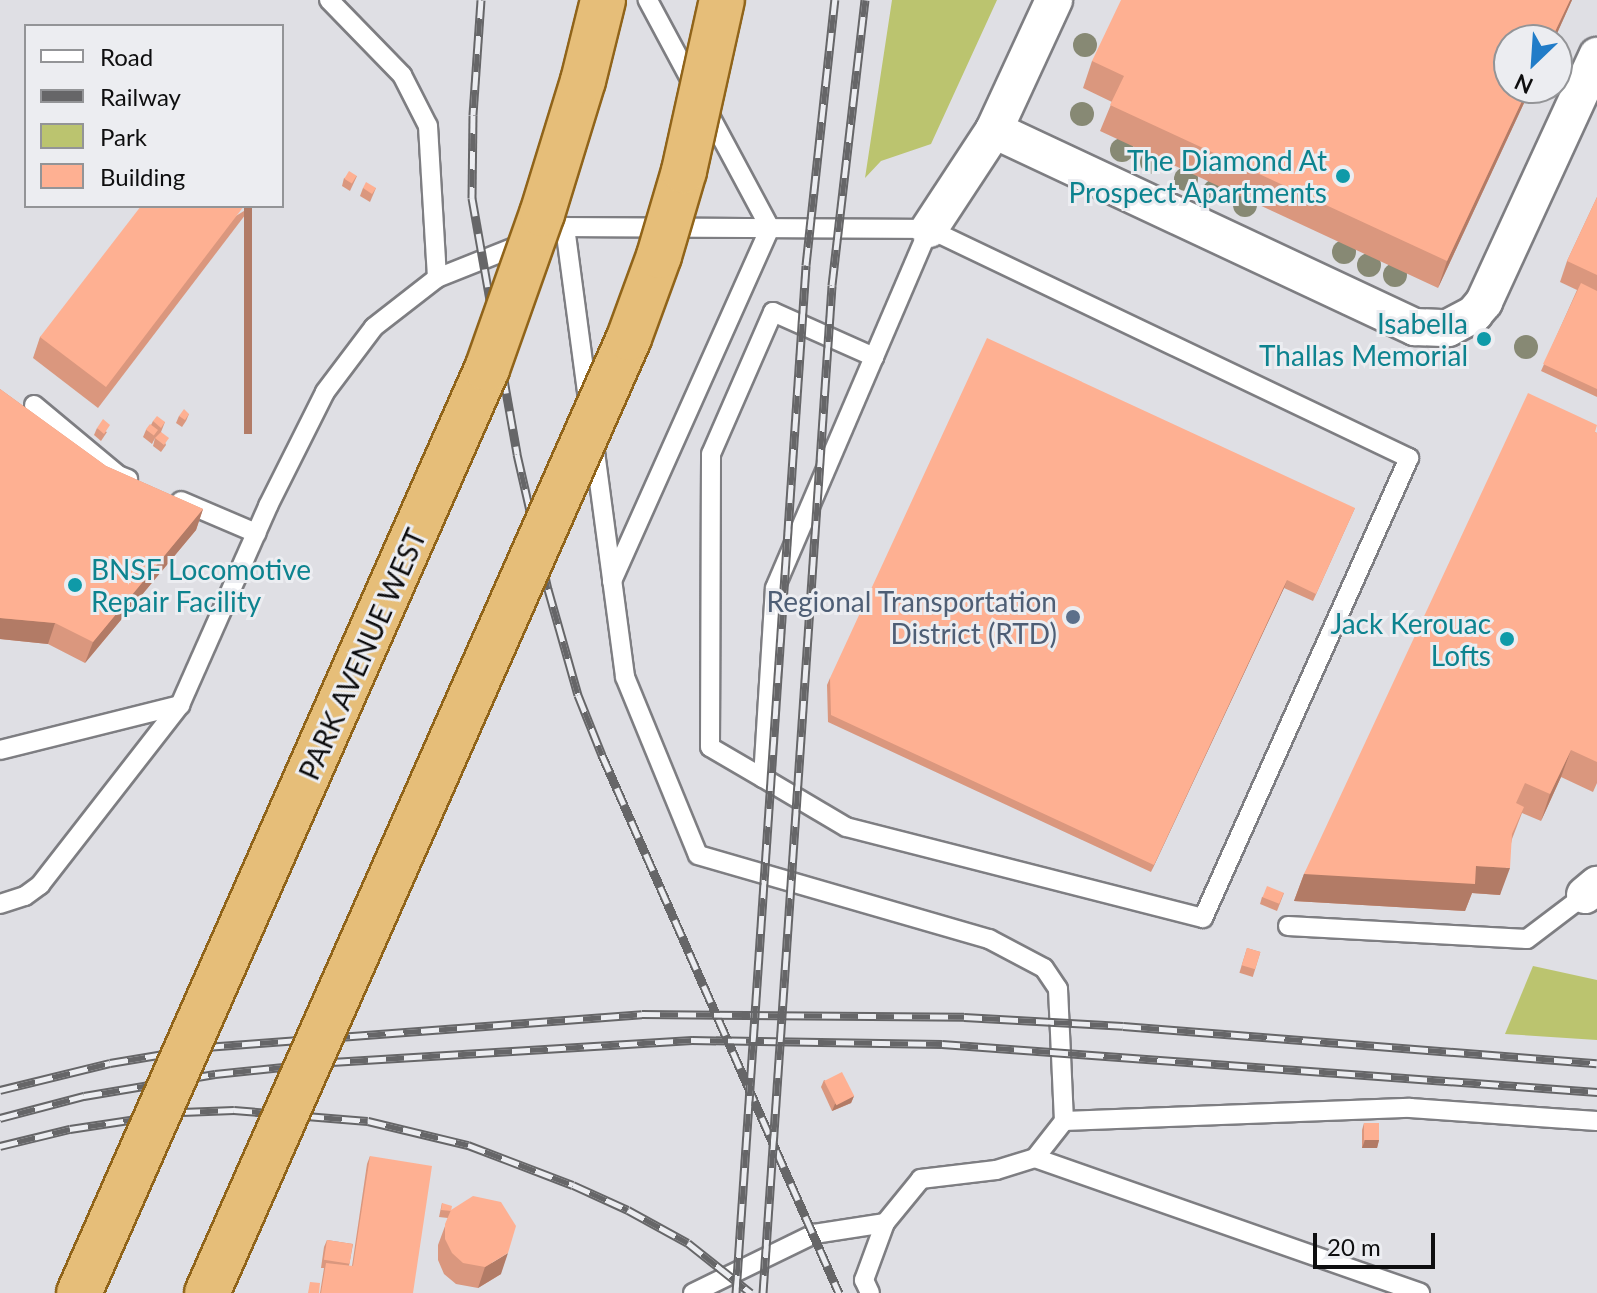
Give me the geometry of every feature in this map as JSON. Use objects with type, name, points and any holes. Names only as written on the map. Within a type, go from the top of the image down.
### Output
[{"type":"main road","name":"PARK AVENUE WEST","points":[[79,1293],[487,369],[542,214],[583,81],[603,0]]},
{"type":"main road","points":[[207,1293],[629,338],[659,256],[684,171],[722,0]]},
{"type":"street","points":[[929,229],[994,130],[1054,0]]},
{"type":"street","points":[[994,130],[1415,327],[1448,328],[1474,314],[1484,302],[1597,56]]},
{"type":"lane","points":[[329,0],[402,75],[428,126],[437,278]]},
{"type":"lane","points":[[652,3],[770,228]]},
{"type":"lane","points":[[565,227],[625,677],[698,855],[989,939],[1044,968],[1058,989],[1064,1121],[1035,1158],[996,1170],[921,1179],[885,1223],[864,1280],[870,1293]]},
{"type":"lane","points":[[0,904],[25,896],[40,885],[180,705],[256,533],[325,392],[374,327],[437,278],[565,227],[929,229],[1409,458],[1203,918],[846,827],[710,747],[711,454],[773,312],[874,357]]},
{"type":"lane","points":[[612,581],[770,228]]},
{"type":"lane","points":[[763,778],[775,588],[929,229]]},
{"type":"lane","points":[[34,405],[118,475],[256,533]]},
{"type":"lane","points":[[0,750],[180,705]]},
{"type":"lane","points":[[1288,926],[1527,939],[1591,890]]},
{"type":"lane","points":[[1064,1121],[1410,1108],[1597,1121]]},
{"type":"lane","points":[[1035,1158],[1420,1293]]},
{"type":"lane","points":[[693,1293],[814,1234],[885,1223]]},
{"type":"green space","points":[[892,0],[997,0],[931,144],[881,161],[865,178]]},
{"type":"green space","points":[[1533,966],[1597,980],[1597,1040],[1505,1034]]},
{"type":"building","name":"The Diamond At Prospect Apartments","points":[[1121,0],[1570,0],[1559,24],[1493,24],[1493,104],[1521,104],[1447,261],[1110,105],[1124,76],[1092,61]]},
{"type":"building","points":[[349,171],[357,176],[352,183],[344,179]]},
{"type":"building","points":[[366,182],[376,188],[372,194],[363,188]]},
{"type":"building","points":[[1597,197],[1597,275],[1567,261]]},
{"type":"building","points":[[139,208],[242,208],[106,387],[40,337]]},
{"type":"building","points":[[1581,283],[1597,291],[1597,389],[1543,364]]},
{"type":"building","points":[[987,338],[1355,508],[1316,594],[1287,580],[1154,865],[831,715],[830,678]]},
{"type":"building","name":"BNSF Locomotive Repair Facility","points":[[0,389],[106,466],[203,509],[93,642],[55,623],[0,618]]},
{"type":"building","name":"Jack Kerouac Lofts","points":[[1528,393],[1597,425],[1597,762],[1571,750],[1550,794],[1525,783],[1516,803],[1524,807],[1512,834],[1510,868],[1476,866],[1475,884],[1304,874]]},
{"type":"building","points":[[184,409],[189,414],[185,420],[179,416]]},
{"type":"building","points":[[157,416],[165,422],[161,428],[153,421]]},
{"type":"building","points":[[103,419],[110,425],[104,434],[97,428]]},
{"type":"building","points":[[150,424],[158,430],[154,436],[146,430]]},
{"type":"building","points":[[161,432],[169,438],[164,445],[155,438]]},
{"type":"building","points":[[1267,886],[1284,893],[1279,904],[1263,897]]},
{"type":"building","points":[[1247,948],[1260,952],[1255,969],[1242,965]]},
{"type":"building","points":[[842,1072],[854,1096],[836,1105],[824,1081]]},
{"type":"building","points":[[1364,1123],[1379,1123],[1379,1140],[1364,1140]]},
{"type":"building","points":[[370,1156],[432,1166],[413,1293],[321,1293],[326,1263],[353,1266]]},
{"type":"building","points":[[473,1196],[501,1202],[516,1226],[508,1253],[485,1267],[463,1263],[452,1253],[445,1239],[445,1224],[451,1210]]},
{"type":"building","points":[[442,1203],[452,1206],[451,1211],[441,1210]]},
{"type":"building","points":[[327,1240],[353,1244],[350,1264],[324,1260]]},
{"type":"building","points":[[310,1282],[320,1283],[319,1293],[308,1293]]},
{"type":"railway","points":[[481,0],[473,115],[472,198],[517,454],[548,589],[578,695],[602,755],[839,1293]]},
{"type":"railway","points":[[736,1293],[806,265],[835,0]]},
{"type":"railway","points":[[763,1293],[832,285],[865,0]]},
{"type":"railway","points":[[0,1090],[110,1063],[206,1047],[642,1014],[964,1017],[1123,1026],[1597,1063]]},
{"type":"railway","points":[[0,1118],[84,1096],[215,1074],[332,1062],[692,1040],[942,1044],[1597,1092]]},
{"type":"railway","points":[[0,1146],[70,1129],[182,1112],[234,1110],[368,1121],[468,1145],[573,1185],[628,1210],[688,1243],[751,1293]]},
{"type":"place","name":"The Diamond At Prospect Apartments","points":[[1343,176]]},
{"type":"place","name":"Isabella Thallas Memorial","points":[[1484,339]]},
{"type":"place","name":"BNSF Locomotive Repair Facility","points":[[75,585]]},
{"type":"place","name":"Regional Transportation District (RTD)","points":[[1073,617]]},
{"type":"place","name":"Jack Kerouac Lofts","points":[[1507,639]]}]
